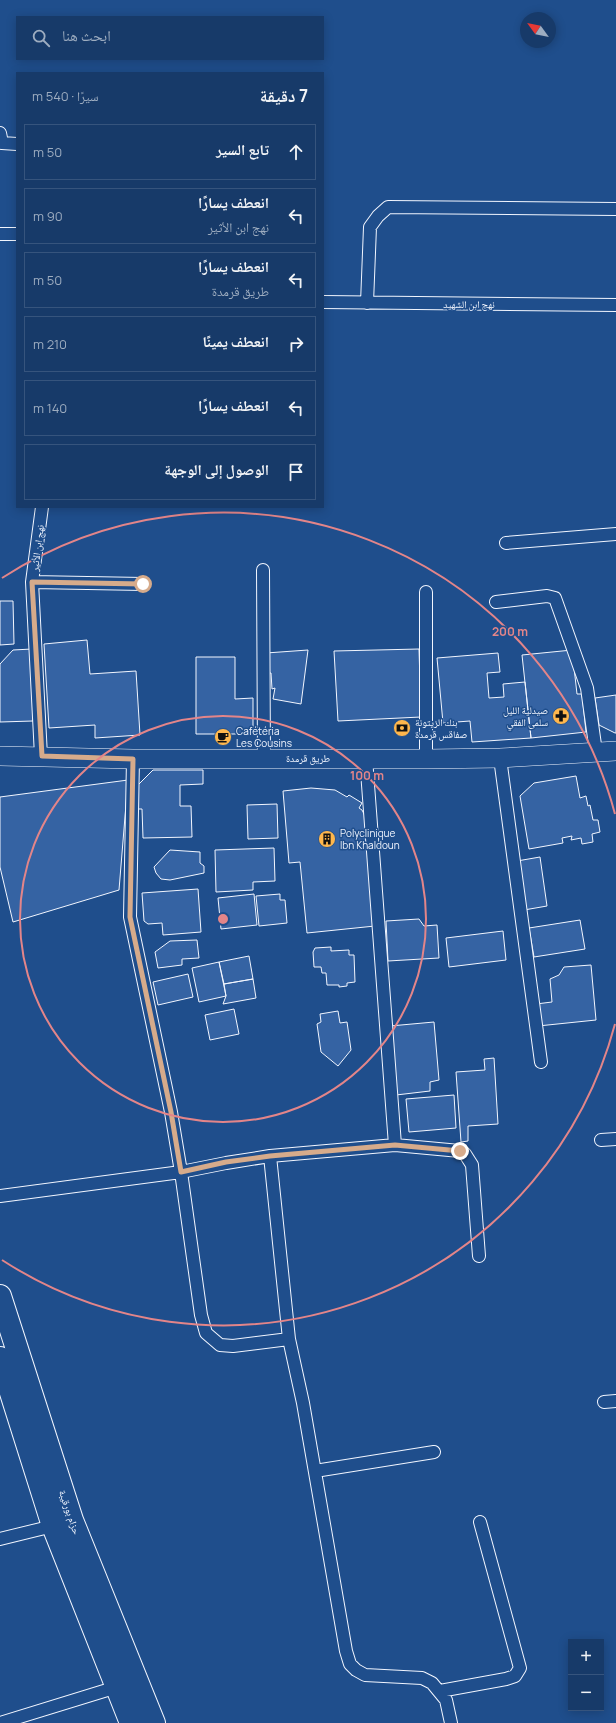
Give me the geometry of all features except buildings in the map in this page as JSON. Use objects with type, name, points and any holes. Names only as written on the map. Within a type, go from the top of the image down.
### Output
[{"type":"highway","name":"حزام بورقيبة","points":[[0,1296],[72,1520],[152,1717]]},
{"type":"highway","name":"حزام بورقيبة","points":[[0,1358],[53,1526],[129,1718]]},
{"type":"main road","name":"طريق قرمدة","points":[[0,756],[133,759],[426,759],[500,758],[616,751]]},
{"type":"street","points":[[1,140],[16,144]]},
{"type":"street","points":[[367,303],[370,227],[378,216],[388,207],[616,209]]},
{"type":"street","points":[[0,234],[16,234]]},
{"type":"street","name":"نهج ابن الشهيد","points":[[324,302],[616,304]]},
{"type":"street","name":"نهج ابن الأثير","points":[[42,508],[32,582],[42,756]]},
{"type":"street","points":[[506,543],[616,534]]},
{"type":"street","points":[[263,570],[264,758]]},
{"type":"street","points":[[32,582],[143,584]]},
{"type":"street","points":[[426,592],[426,759]]},
{"type":"street","points":[[496,602],[547,596],[555,598],[587,688],[596,752]]},
{"type":"street","points":[[366,758],[395,1145]]},
{"type":"street","points":[[500,758],[541,1062]]},
{"type":"street","points":[[133,759],[130,917],[171,1112],[201,1315],[206,1333],[220,1345],[232,1346],[290,1339]]},
{"type":"street","points":[[601,1140],[616,1139]]},
{"type":"street","points":[[0,1196],[181,1172],[226,1162],[270,1156],[395,1145],[451,1149],[465,1154],[472,1165],[479,1256]]},
{"type":"street","points":[[270,1156],[290,1339],[315,1471],[346,1651],[350,1664],[356,1670],[365,1675],[422,1678],[432,1683],[446,1700],[451,1723]]},
{"type":"street","points":[[315,1471],[434,1452]]},
{"type":"street","points":[[440,1691],[516,1676],[520,1668],[480,1522]]},
{"type":"street","points":[[0,1539],[53,1526]]},
{"type":"street","points":[[0,1723],[118,1687]]},
{"type":"place","name":"صيدلية الليل سلمى الفقي","points":[[561,716]]},
{"type":"place","name":"بنك الزيتونة صفاقس قرمدة","points":[[402,728]]},
{"type":"place","name":"Cafétéria Les Cousins","points":[[223,737]]},
{"type":"place","name":"Polyclinique Ibn Khaldoun","points":[[327,839]]},
{"type":"route","points":[[143,584],[32,582],[42,756],[133,759],[130,917],[171,1112],[181,1172],[226,1162],[270,1156],[395,1145],[460,1151]]}]
